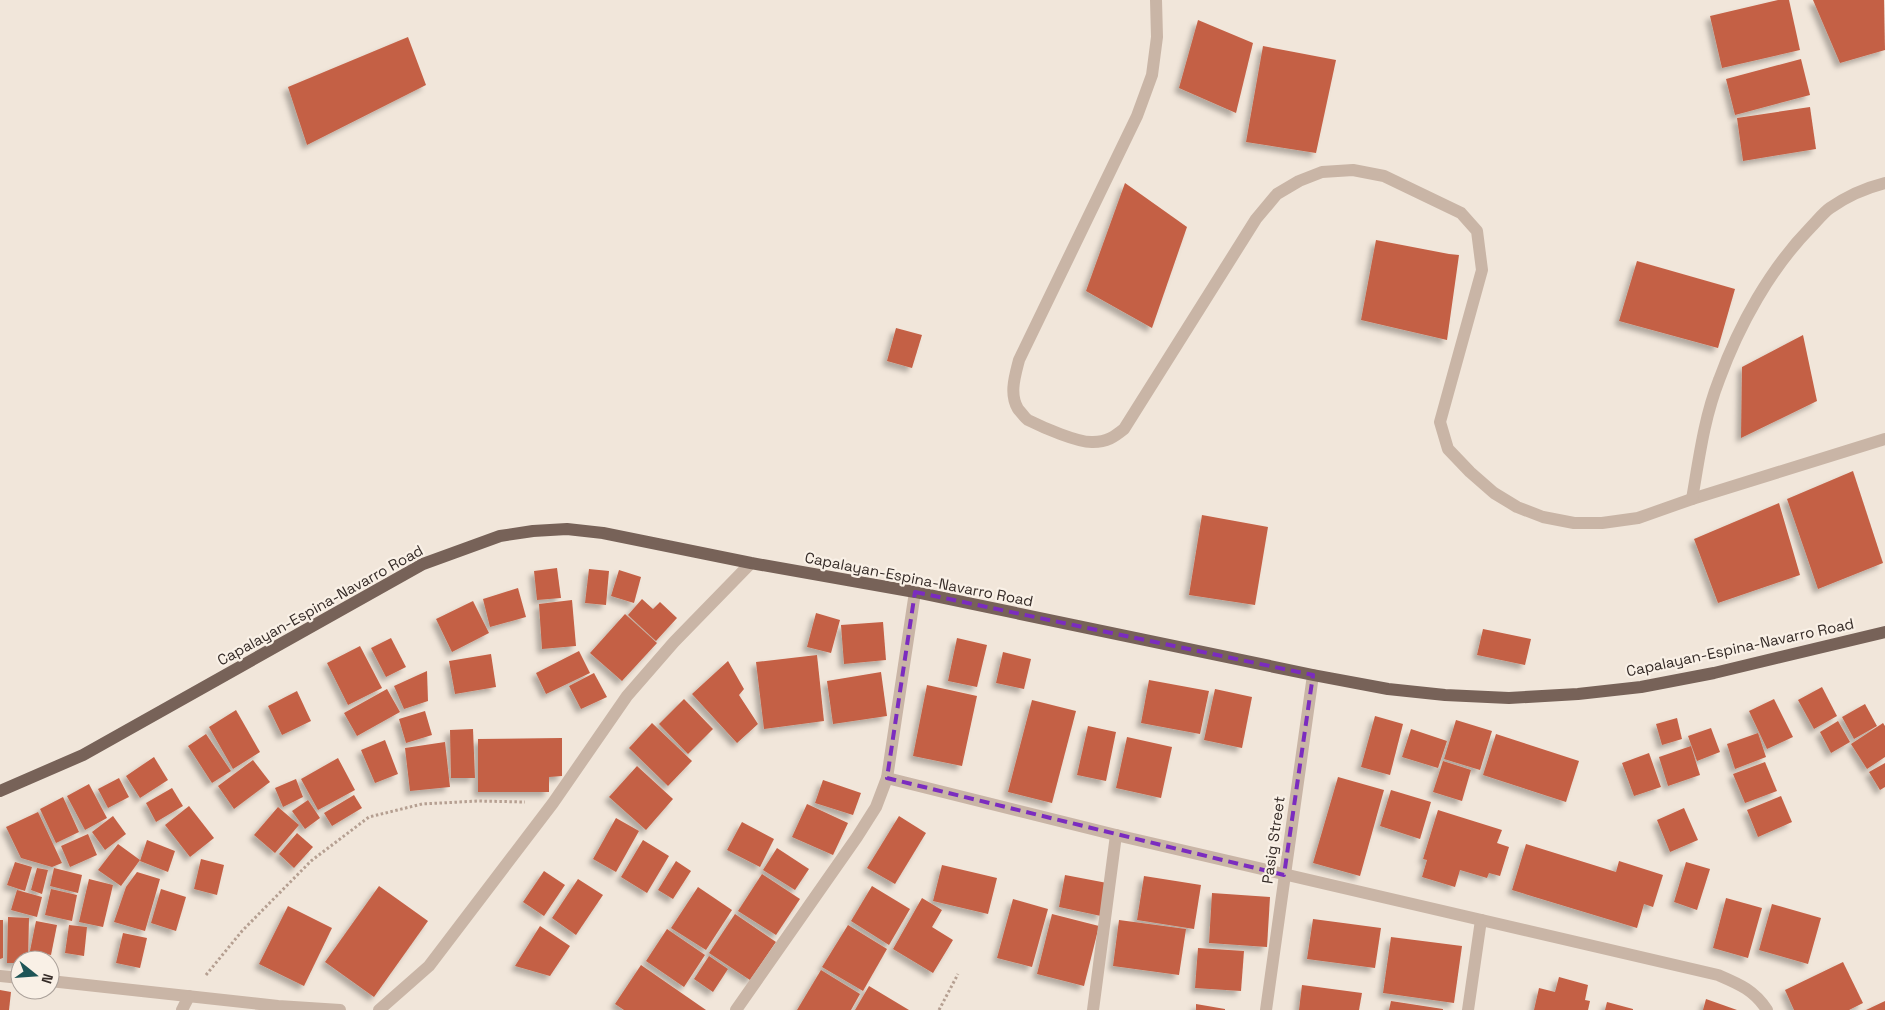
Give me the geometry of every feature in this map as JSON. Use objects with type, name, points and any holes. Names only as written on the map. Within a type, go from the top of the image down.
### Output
[{"type":"main road","name":"Capalayan-Espina-Navarro Road","points":[[0,791],[92,750],[423,564],[500,536],[533,531],[567,529],[603,533],[751,563],[915,592],[1313,675],[1388,689],[1445,695],[1509,698],[1641,688],[1714,673],[1885,632]]},
{"type":"street","points":[[1156,0],[1157,37],[1152,75],[1137,116],[1019,360],[1014,376],[1013,394],[1017,408],[1026,419],[1075,440],[1093,442],[1112,439],[1124,429],[1256,219],[1277,194],[1299,181],[1322,172],[1353,170],[1384,176],[1461,213],[1477,231],[1482,270],[1440,422],[1448,449],[1494,493],[1517,507],[1543,517],[1574,523],[1602,523],[1638,518],[1692,499],[1885,439]]},
{"type":"street","points":[[1692,499],[1703,433],[1718,380],[1742,326],[1765,286],[1797,242],[1829,209],[1865,188],[1885,183]]},
{"type":"street","points":[[379,1010],[429,966],[553,803],[627,696],[674,642],[751,563]]},
{"type":"street","points":[[736,1010],[858,837],[876,807],[887,778],[915,592]]},
{"type":"street","name":"Pasig Street","points":[[1266,1010],[1313,675]]},
{"type":"street","points":[[887,778],[1116,836],[1718,975],[1739,984],[1758,997],[1767,1010]]},
{"type":"street","points":[[1093,1010],[1116,836]]},
{"type":"street","points":[[1468,1010],[1481,920]]},
{"type":"street","points":[[60,982],[278,1006],[340,1010]]},
{"type":"street","points":[[182,1010],[189,996]]},
{"type":"path","points":[[189,996],[242,931],[311,861],[369,817],[422,804],[478,801],[553,803]]},
{"type":"path","points":[[939,1010],[958,974]]},
{"type":"highlighted area","points":[[915,592],[1313,675],[1284,875],[887,778]]},
{"type":"building","points":[[1778,0],[1789,0],[1800,50],[1722,68],[1710,16]]},
{"type":"building","points":[[1813,0],[1884,0],[1885,50],[1840,63]]},
{"type":"building","points":[[1198,20],[1253,43],[1236,113],[1179,88]]},
{"type":"building","points":[[408,37],[426,85],[307,145],[288,87]]},
{"type":"building","points":[[1263,46],[1336,60],[1316,153],[1246,142]]},
{"type":"building","points":[[1801,59],[1810,95],[1735,115],[1726,79]]},
{"type":"building","points":[[1810,107],[1816,149],[1743,161],[1737,118]]},
{"type":"building","points":[[1125,183],[1187,227],[1152,328],[1086,291]]},
{"type":"building","points":[[1376,240],[1459,255],[1447,340],[1361,320]]},
{"type":"building","points":[[1637,261],[1735,289],[1718,348],[1619,321]]},
{"type":"building","points":[[896,328],[922,335],[912,368],[887,361]]},
{"type":"building","points":[[1803,335],[1817,401],[1741,438],[1742,367]]},
{"type":"building","points":[[1853,471],[1883,563],[1818,589],[1787,499]]},
{"type":"building","points":[[1779,503],[1800,575],[1718,603],[1694,539]]},
{"type":"building","points":[[1202,515],[1268,527],[1255,605],[1189,595]]},
{"type":"building","points":[[557,568],[561,598],[537,600],[534,571]]},
{"type":"building","points":[[589,569],[609,571],[606,605],[585,603]]},
{"type":"building","points":[[619,570],[641,577],[634,603],[611,596]]},
{"type":"building","points":[[518,588],[526,617],[490,627],[483,599]]},
{"type":"building","points":[[642,599],[653,609],[660,602],[677,618],[656,641],[628,615]]},
{"type":"building","points":[[572,600],[576,646],[542,649],[539,604]]},
{"type":"building","points":[[473,601],[489,633],[452,652],[436,619]]},
{"type":"building","points":[[816,613],[840,620],[831,653],[807,647]]},
{"type":"building","points":[[625,614],[657,643],[622,681],[590,653]]},
{"type":"building","points":[[883,622],[886,660],[844,664],[841,625]]},
{"type":"building","points":[[1483,629],[1531,639],[1525,665],[1477,655]]},
{"type":"building","points":[[391,638],[406,667],[386,677],[371,648]]},
{"type":"building","points":[[957,638],[987,645],[977,687],[948,681]]},
{"type":"building","points":[[360,646],[382,688],[348,705],[327,663]]},
{"type":"building","points":[[579,651],[590,673],[546,694],[536,673]]},
{"type":"building","points":[[1003,652],[1031,659],[1024,689],[996,683]]},
{"type":"building","points":[[491,654],[496,687],[455,694],[449,661]]},
{"type":"building","points":[[817,655],[824,721],[764,729],[756,662]]},
{"type":"building","points":[[728,661],[744,689],[739,695],[758,724],[737,743],[692,694]]},
{"type":"building","points":[[427,671],[428,701],[404,709],[394,686]]},
{"type":"building","points":[[881,672],[887,716],[833,724],[827,681]]},
{"type":"building","points":[[594,673],[607,697],[581,709],[569,686]]},
{"type":"building","points":[[1149,680],[1209,691],[1200,734],[1141,723]]},
{"type":"building","points":[[927,685],[977,696],[962,766],[913,756]]},
{"type":"building","points":[[1822,687],[1837,716],[1814,729],[1798,700]]},
{"type":"building","points":[[387,689],[400,712],[357,736],[344,713]]},
{"type":"building","points":[[1215,689],[1252,697],[1242,748],[1204,740]]},
{"type":"building","points":[[297,691],[311,721],[282,735],[268,706]]},
{"type":"building","points":[[684,699],[713,729],[688,754],[659,724]]},
{"type":"building","points":[[1774,699],[1793,737],[1767,749],[1749,711]]},
{"type":"building","points":[[1032,700],[1076,711],[1052,803],[1008,792]]},
{"type":"building","points":[[1865,704],[1877,726],[1854,739],[1842,717]]},
{"type":"building","points":[[236,710],[260,752],[233,769],[209,727]]},
{"type":"building","points":[[425,711],[432,735],[406,743],[399,719]]},
{"type":"building","points":[[1375,716],[1403,724],[1390,775],[1361,767]]},
{"type":"building","points":[[1677,718],[1682,739],[1662,745],[1656,724]]},
{"type":"building","points":[[1456,720],[1492,731],[1480,770],[1444,759]]},
{"type":"building","points":[[1838,721],[1850,742],[1831,753],[1820,732]]},
{"type":"building","points":[[652,723],[692,761],[668,786],[629,748]]},
{"type":"building","points":[[1883,723],[1885,726],[1885,757],[1867,769],[1851,744]]},
{"type":"building","points":[[1088,726],[1116,732],[1106,781],[1077,775]]},
{"type":"building","points":[[1711,728],[1720,752],[1697,761],[1688,736]]},
{"type":"building","points":[[473,729],[475,778],[451,778],[450,730]]},
{"type":"building","points":[[1411,729],[1447,741],[1438,768],[1402,757]]},
{"type":"building","points":[[1758,733],[1766,757],[1735,769],[1727,744]]},
{"type":"building","points":[[206,734],[231,771],[212,783],[188,746]]},
{"type":"building","points":[[1496,734],[1579,761],[1566,802],[1483,775]]},
{"type":"building","points":[[1127,737],[1172,747],[1161,798],[1116,788]]},
{"type":"building","points":[[562,738],[562,776],[549,777],[549,792],[478,792],[478,739]]},
{"type":"building","points":[[385,740],[398,774],[375,783],[361,750]]},
{"type":"building","points":[[445,742],[450,787],[410,791],[405,748]]},
{"type":"building","points":[[1691,746],[1700,775],[1668,786],[1659,757]]},
{"type":"building","points":[[1649,753],[1661,787],[1634,796],[1622,763]]},
{"type":"building","points":[[154,757],[168,780],[140,798],[126,776]]},
{"type":"building","points":[[338,758],[355,790],[318,810],[301,779]]},
{"type":"building","points":[[253,760],[270,782],[234,809],[218,786]]},
{"type":"building","points":[[1443,761],[1471,770],[1462,801],[1433,792]]},
{"type":"building","points":[[1765,762],[1777,791],[1745,803],[1733,774]]},
{"type":"building","points":[[1885,763],[1885,787],[1880,790],[1869,772]]},
{"type":"building","points":[[637,766],[673,799],[646,830],[609,797]]},
{"type":"building","points":[[1338,777],[1384,790],[1360,876],[1313,863]]},
{"type":"building","points":[[119,778],[129,797],[108,808],[98,789]]},
{"type":"building","points":[[296,779],[303,797],[283,807],[275,788]]},
{"type":"building","points":[[823,780],[861,793],[853,815],[815,803]]},
{"type":"building","points":[[89,784],[107,818],[85,830],[67,796]]},
{"type":"building","points":[[172,788],[183,806],[156,822],[146,803]]},
{"type":"building","points":[[1391,790],[1431,802],[1420,839],[1380,826]]},
{"type":"building","points":[[354,795],[362,808],[332,826],[324,813]]},
{"type":"building","points":[[1781,796],[1792,822],[1758,837],[1747,810]]},
{"type":"building","points":[[63,797],[79,832],[56,843],[40,809]]},
{"type":"building","points":[[308,800],[320,818],[305,829],[292,811]]},
{"type":"building","points":[[807,804],[848,823],[833,855],[792,837]]},
{"type":"building","points":[[189,806],[214,838],[190,857],[165,825]]},
{"type":"building","points":[[278,807],[299,825],[275,853],[254,835]]},
{"type":"building","points":[[1684,808],[1698,840],[1670,852],[1657,820]]},
{"type":"building","points":[[1438,810],[1502,830],[1497,843],[1509,847],[1500,876],[1489,873],[1487,878],[1460,870],[1455,887],[1422,877],[1427,860],[1423,859]]},
{"type":"building","points":[[38,812],[62,863],[52,867],[21,858],[6,827]]},
{"type":"building","points":[[113,816],[126,834],[105,850],[92,832]]},
{"type":"building","points":[[899,816],[926,833],[895,884],[867,868]]},
{"type":"building","points":[[616,818],[639,831],[616,872],[593,859]]},
{"type":"building","points":[[742,822],[774,839],[760,867],[727,850]]},
{"type":"building","points":[[297,833],[313,847],[294,868],[279,854]]},
{"type":"building","points":[[88,834],[97,855],[70,867],[61,846]]},
{"type":"building","points":[[147,840],[175,851],[168,872],[140,861]]},
{"type":"building","points":[[643,840],[669,856],[647,893],[621,877]]},
{"type":"building","points":[[118,844],[140,860],[121,886],[98,870]]},
{"type":"building","points":[[1526,844],[1616,872],[1619,861],[1663,875],[1653,907],[1644,904],[1637,928],[1512,890]]},
{"type":"building","points":[[777,848],[809,869],[795,890],[763,870]]},
{"type":"building","points":[[201,859],[224,865],[217,895],[194,889]]},
{"type":"building","points":[[676,861],[691,871],[673,899],[658,890]]},
{"type":"building","points":[[15,862],[32,867],[25,891],[7,885]]},
{"type":"building","points":[[1686,862],[1710,869],[1697,910],[1674,902]]},
{"type":"building","points":[[942,865],[997,878],[988,914],[933,901]]},
{"type":"building","points":[[37,868],[48,870],[42,894],[31,890]]},
{"type":"building","points":[[54,868],[82,875],[78,893],[50,886]]},
{"type":"building","points":[[544,871],[565,885],[544,916],[523,902]]},
{"type":"building","points":[[137,872],[160,879],[145,931],[114,922],[126,887]]},
{"type":"building","points":[[762,874],[800,899],[776,935],[738,911]]},
{"type":"building","points":[[1065,875],[1107,883],[1101,916],[1059,907]]},
{"type":"building","points":[[1144,876],[1201,885],[1194,929],[1137,920]]},
{"type":"building","points":[[89,879],[113,885],[103,927],[79,922]]},
{"type":"building","points":[[578,879],[603,895],[576,935],[552,918]]},
{"type":"building","points":[[379,886],[428,921],[374,997],[325,962]]},
{"type":"building","points":[[872,886],[910,909],[889,945],[851,921]]},
{"type":"building","points":[[698,887],[732,910],[706,950],[671,928]]},
{"type":"building","points":[[51,889],[77,895],[72,921],[45,915]]},
{"type":"building","points":[[161,889],[186,897],[176,931],[151,923]]},
{"type":"building","points":[[17,890],[42,897],[37,917],[11,910]]},
{"type":"building","points":[[1212,893],[1270,897],[1267,947],[1209,943]]},
{"type":"building","points":[[922,898],[942,910],[932,927],[953,940],[933,973],[893,949]]},
{"type":"building","points":[[1726,898],[1762,908],[1748,958],[1713,948]]},
{"type":"building","points":[[1013,899],[1048,909],[1032,967],[997,958]]},
{"type":"building","points":[[1772,904],[1821,918],[1808,964],[1759,950]]},
{"type":"building","points":[[288,906],[332,928],[304,986],[259,964]]},
{"type":"building","points":[[735,914],[776,942],[750,980],[709,953]]},
{"type":"building","points":[[1052,914],[1099,926],[1084,986],[1037,974]]},
{"type":"building","points":[[8,917],[29,918],[28,950],[10,950],[10,963],[7,963]]},
{"type":"building","points":[[1313,919],[1381,928],[1375,968],[1307,959]]},
{"type":"building","points":[[0,920],[3,920],[3,958],[0,959]]},
{"type":"building","points":[[1119,920],[1186,929],[1179,975],[1113,966]]},
{"type":"building","points":[[36,921],[57,925],[52,950],[30,950]]},
{"type":"building","points":[[69,925],[87,927],[84,956],[65,953]]},
{"type":"building","points":[[848,925],[887,949],[863,991],[822,967]]},
{"type":"building","points":[[540,926],[570,946],[550,976],[515,966]]},
{"type":"building","points":[[667,929],[705,955],[684,987],[646,961]]},
{"type":"building","points":[[123,933],[147,938],[140,968],[116,963]]},
{"type":"building","points":[[1391,937],[1462,946],[1454,1003],[1383,993]]},
{"type":"building","points":[[1198,948],[1244,951],[1241,991],[1195,988]]},
{"type":"building","points":[[709,956],[728,969],[713,992],[694,979]]},
{"type":"building","points":[[1843,962],[1863,1003],[1849,1010],[1794,1010],[1785,990]]},
{"type":"building","points":[[641,965],[706,1010],[624,1010],[615,1004]]},
{"type":"building","points":[[821,970],[860,994],[851,1010],[797,1010]]},
{"type":"building","points":[[1559,977],[1588,985],[1585,1000],[1590,1001],[1588,1010],[1534,1010],[1539,988],[1555,992]]},
{"type":"building","points":[[1302,985],[1362,993],[1359,1010],[1299,1010]]},
{"type":"building","points":[[869,986],[909,1010],[855,1010]]},
{"type":"building","points":[[0,990],[10,992],[9,1010],[0,1010]]},
{"type":"building","points":[[1706,999],[1737,1010],[1703,1010]]},
{"type":"building","points":[[1391,1001],[1443,1009],[1443,1010],[1389,1010]]},
{"type":"building","points":[[1885,1001],[1885,1010],[1866,1010]]},
{"type":"building","points":[[1607,1002],[1633,1009],[1633,1010],[1605,1010]]},
{"type":"building","points":[[1196,1004],[1225,1009],[1225,1010],[1196,1010]]}]
